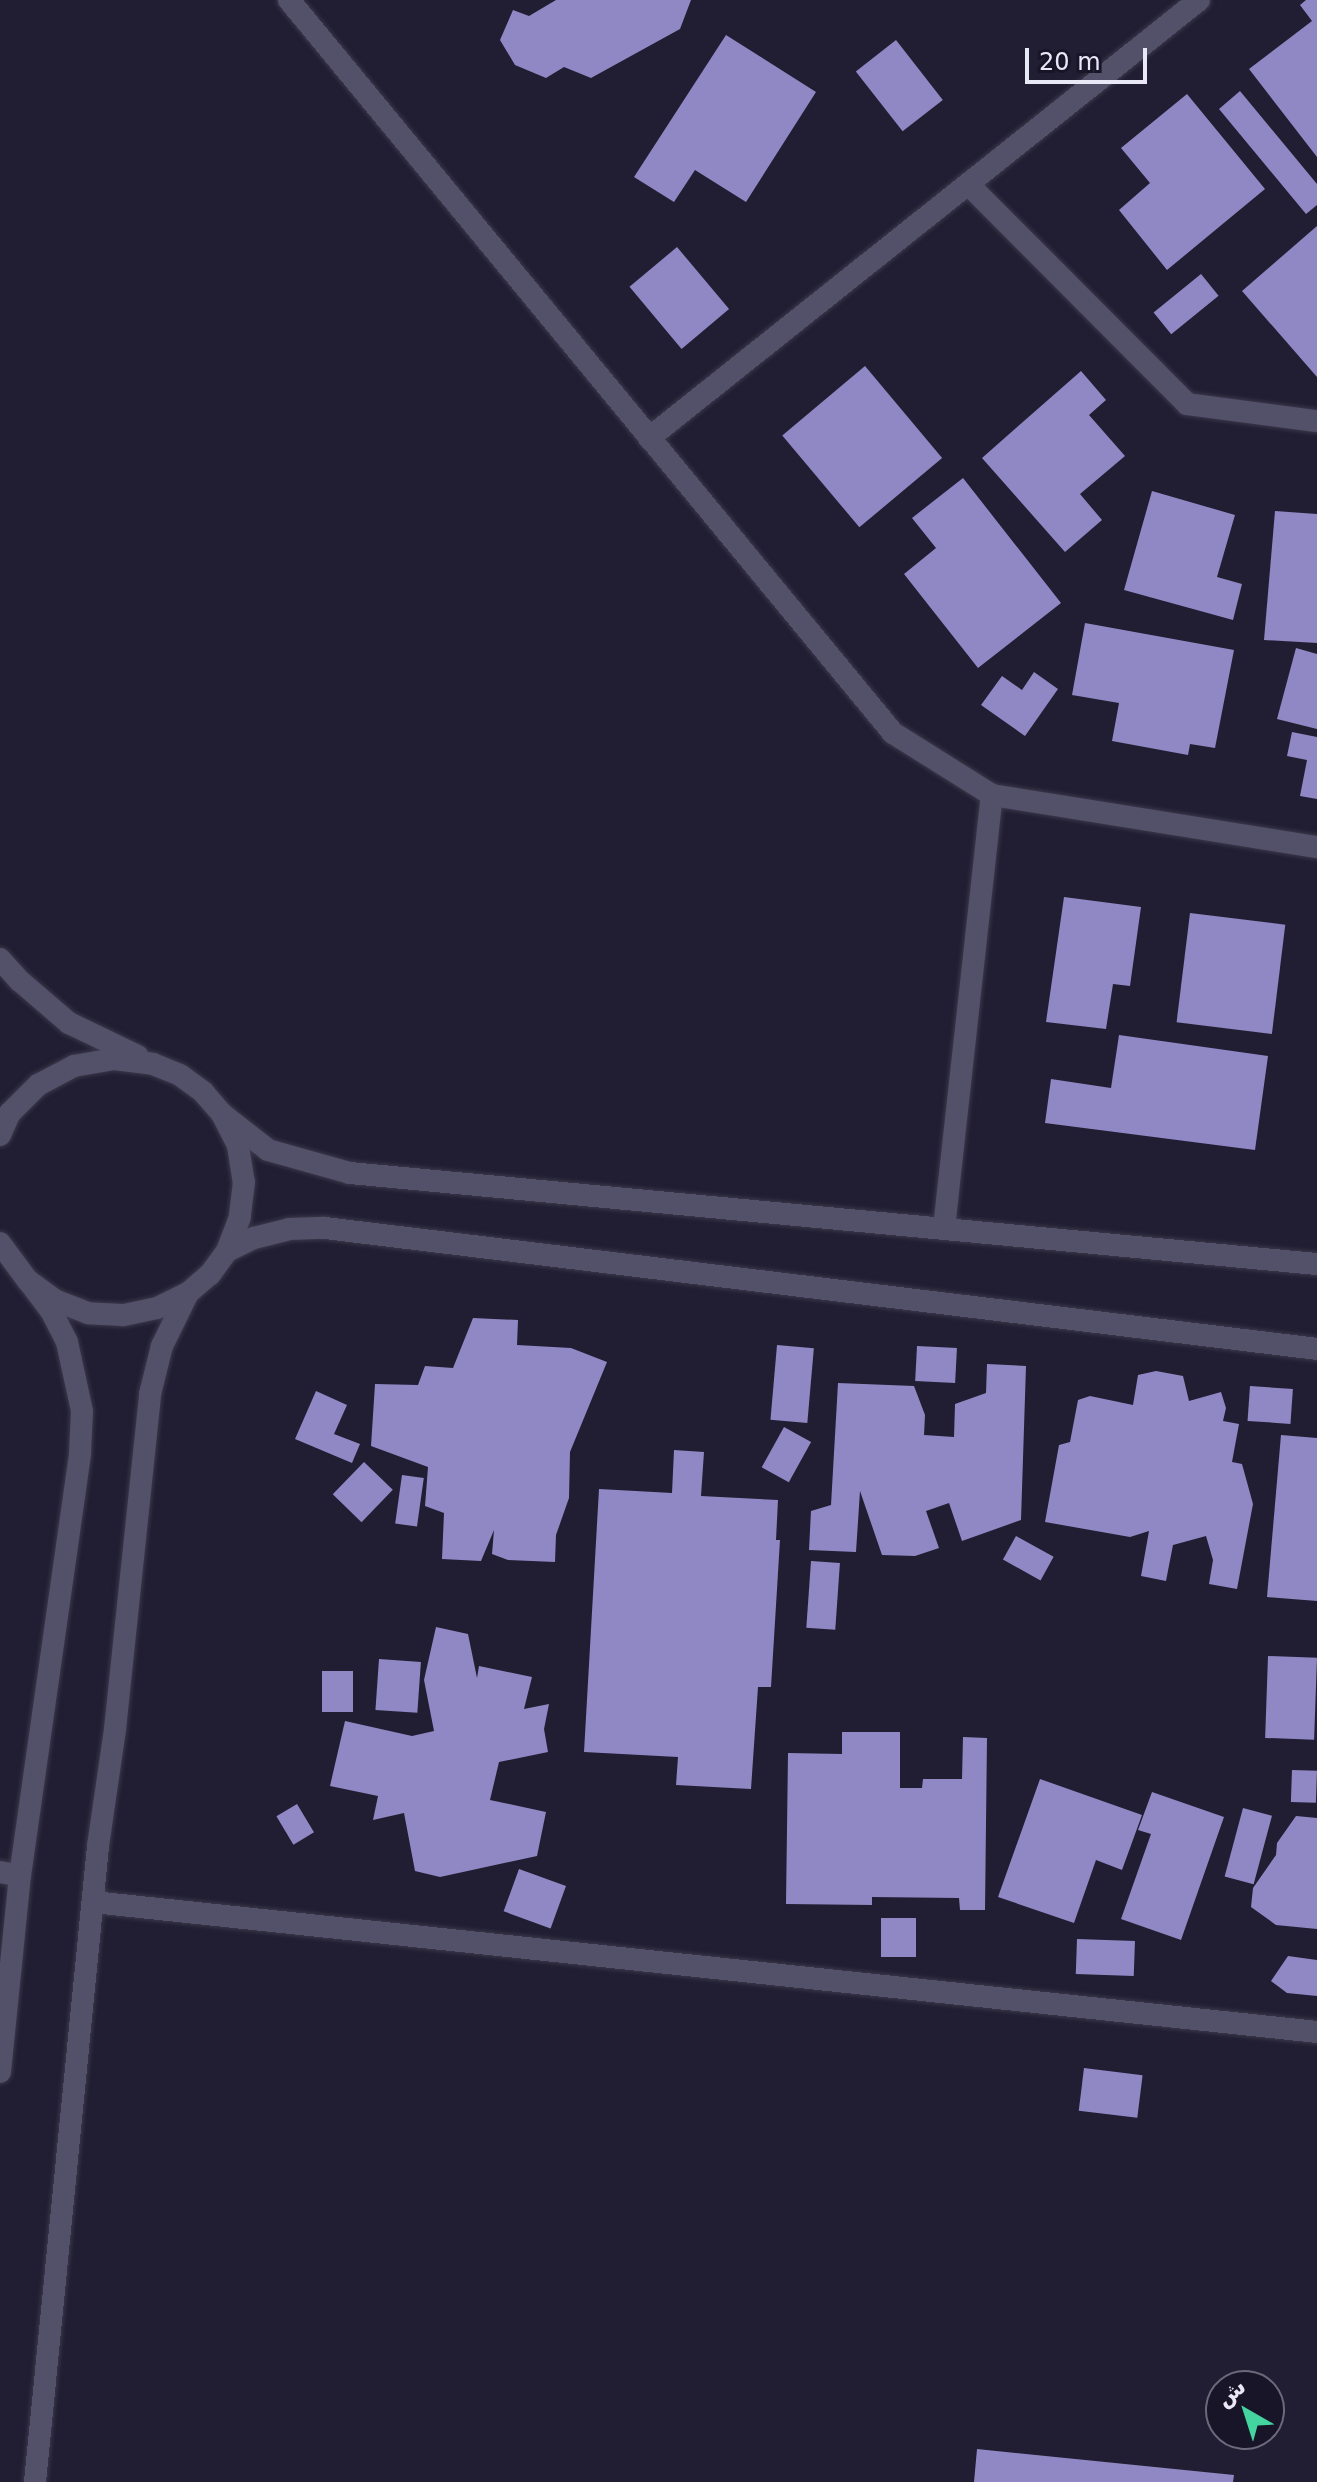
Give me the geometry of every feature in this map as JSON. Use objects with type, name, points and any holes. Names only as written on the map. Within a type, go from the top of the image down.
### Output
[{"type":"street","points":[[289,0],[893,733],[992,795],[1317,847]]},
{"type":"street","points":[[649,438],[1199,0]]},
{"type":"street","points":[[968,184],[1187,404],[1317,421]]},
{"type":"street","points":[[944,1228],[992,795]]},
{"type":"street","points":[[0,959],[20,981],[69,1023],[180,1075],[203,1092],[222,1114],[268,1150],[350,1173],[1317,1264]]},
{"type":"street","points":[[0,1135],[10,1113],[38,1085],[74,1066],[114,1059],[153,1064]]},
{"type":"street","points":[[28,1281],[56,1301],[88,1313],[123,1315],[157,1308],[188,1293],[210,1274],[227,1251],[240,1217],[244,1182],[238,1146],[222,1114]]},
{"type":"street","points":[[227,1251],[254,1238],[289,1229],[325,1228],[1317,1349]]},
{"type":"street","points":[[0,1243],[51,1311],[67,1342],[82,1411],[80,1453],[10,1874],[0,2072]]},
{"type":"street","points":[[35,2482],[93,1902],[115,1729],[150,1394],[162,1346],[188,1293]]},
{"type":"street","points":[[93,1902],[1317,2032]]},
{"type":"building","points":[[556,0],[691,0],[680,29],[591,78],[564,67],[546,78],[515,65],[500,40],[513,10],[529,16]]},
{"type":"building","points":[[1306,0],[1317,0],[1317,157],[1249,69],[1312,21],[1300,5]]},
{"type":"building","points":[[726,35],[816,92],[746,202],[695,170],[674,202],[634,177]]},
{"type":"building","points":[[896,40],[943,100],[903,131],[856,71]]},
{"type":"building","points":[[1240,91],[1317,184],[1317,205],[1306,214],[1219,109]]},
{"type":"building","points":[[1187,94],[1265,189],[1167,270],[1119,210],[1150,183],[1121,148]]},
{"type":"building","points":[[1317,226],[1317,377],[1242,291]]},
{"type":"building","points":[[677,247],[729,309],[682,349],[630,287]]},
{"type":"building","points":[[1201,274],[1219,296],[1171,334],[1154,312]]},
{"type":"building","points":[[865,366],[942,458],[859,527],[782,435]]},
{"type":"building","points":[[1081,371],[1106,400],[1089,415],[1125,456],[1080,494],[1102,520],[1065,552],[982,458]]},
{"type":"building","points":[[963,478],[1061,603],[978,668],[904,574],[936,548],[912,518]]},
{"type":"building","points":[[1152,491],[1235,515],[1217,577],[1242,584],[1233,620],[1124,590]]},
{"type":"building","points":[[1275,511],[1317,514],[1317,643],[1264,640]]},
{"type":"building","points":[[1085,623],[1234,650],[1215,748],[1190,744],[1188,755],[1112,741],[1119,703],[1072,695]]},
{"type":"building","points":[[1296,648],[1317,654],[1317,729],[1277,719]]},
{"type":"building","points":[[1034,672],[1058,689],[1025,736],[981,705],[1002,676],[1022,690]]},
{"type":"building","points":[[1292,732],[1317,737],[1317,799],[1300,796],[1307,760],[1287,756]]},
{"type":"building","points":[[1064,897],[1141,907],[1130,986],[1113,984],[1106,1029],[1046,1022]]},
{"type":"building","points":[[1190,913],[1285,925],[1272,1034],[1177,1022]]},
{"type":"building","points":[[1119,1035],[1268,1056],[1255,1150],[1045,1123],[1051,1079],[1111,1088]]},
{"type":"building","points":[[473,1318],[518,1320],[517,1345],[571,1348],[607,1362],[570,1452],[569,1498],[556,1535],[555,1562],[508,1560],[492,1554],[494,1530],[481,1561],[442,1559],[444,1513],[425,1506],[428,1467],[371,1446],[375,1384],[418,1385],[425,1366],[453,1368]]},
{"type":"building","points":[[777,1345],[814,1348],[807,1423],[770,1420]]},
{"type":"building","points":[[917,1346],[957,1348],[955,1383],[915,1381]]},
{"type":"building","points":[[987,1364],[1026,1366],[1021,1520],[962,1541],[949,1503],[926,1511],[939,1548],[915,1556],[882,1555],[860,1491],[856,1552],[809,1550],[811,1511],[831,1505],[838,1383],[914,1386],[925,1415],[924,1435],[954,1437],[955,1404],[986,1393]]},
{"type":"building","points":[[1156,1371],[1183,1376],[1189,1401],[1221,1392],[1226,1408],[1223,1421],[1239,1424],[1232,1462],[1242,1464],[1253,1504],[1237,1589],[1209,1584],[1213,1560],[1206,1536],[1173,1545],[1166,1581],[1141,1576],[1149,1531],[1130,1537],[1045,1522],[1059,1445],[1070,1442],[1078,1400],[1090,1396],[1133,1405],[1138,1375]]},
{"type":"building","points":[[1250,1386],[1293,1389],[1290,1424],[1248,1421]]},
{"type":"building","points":[[316,1391],[347,1405],[334,1434],[360,1444],[352,1463],[295,1439]]},
{"type":"building","points":[[784,1427],[811,1442],[789,1482],[762,1467]]},
{"type":"building","points":[[1281,1435],[1317,1438],[1317,1601],[1267,1597]]},
{"type":"building","points":[[674,1450],[704,1452],[701,1496],[778,1500],[776,1540],[780,1540],[771,1687],[758,1687],[751,1789],[676,1785],[678,1757],[584,1752],[599,1489],[672,1493]]},
{"type":"building","points":[[364,1462],[393,1490],[362,1522],[333,1494]]},
{"type":"building","points":[[402,1475],[424,1478],[417,1527],[395,1524]]},
{"type":"building","points":[[1016,1536],[1054,1557],[1041,1580],[1003,1560]]},
{"type":"building","points":[[811,1561],[840,1563],[835,1630],[806,1628]]},
{"type":"building","points":[[436,1627],[468,1634],[477,1678],[479,1666],[532,1677],[524,1709],[549,1704],[544,1729],[548,1752],[499,1762],[490,1800],[546,1812],[537,1856],[440,1877],[415,1871],[404,1813],[373,1820],[378,1796],[330,1786],[345,1721],[412,1736],[434,1731],[424,1680]]},
{"type":"building","points":[[1268,1656],[1317,1658],[1314,1740],[1265,1738]]},
{"type":"building","points":[[379,1659],[421,1662],[417,1713],[375,1710]]},
{"type":"building","points":[[322,1671],[353,1671],[353,1712],[322,1712]]},
{"type":"building","points":[[842,1732],[900,1732],[900,1788],[922,1788],[923,1779],[962,1779],[963,1737],[987,1738],[985,1910],[960,1910],[959,1898],[872,1897],[872,1905],[786,1904],[788,1753],[842,1754]]},
{"type":"building","points":[[1292,1770],[1317,1771],[1316,1803],[1291,1802]]},
{"type":"building","points":[[1040,1779],[1142,1815],[1122,1870],[1096,1860],[1074,1923],[998,1897]]},
{"type":"building","points":[[1152,1792],[1224,1817],[1181,1940],[1121,1919],[1151,1834],[1138,1830]]},
{"type":"building","points":[[297,1804],[314,1832],[293,1845],[276,1816]]},
{"type":"building","points":[[1243,1808],[1272,1816],[1254,1884],[1225,1877]]},
{"type":"building","points":[[1296,1816],[1317,1818],[1317,1929],[1276,1925],[1251,1907],[1253,1888],[1276,1855],[1277,1843]]},
{"type":"building","points":[[519,1869],[566,1886],[551,1928],[504,1911]]},
{"type":"building","points":[[881,1918],[916,1918],[916,1957],[881,1957]]},
{"type":"building","points":[[1077,1939],[1135,1941],[1134,1976],[1076,1974]]},
{"type":"building","points":[[1288,1956],[1317,1960],[1317,1996],[1287,1993],[1271,1981]]},
{"type":"building","points":[[1084,2068],[1143,2075],[1137,2118],[1079,2111]]},
{"type":"building","points":[[977,2449],[1234,2475],[1233,2482],[974,2482]]}]
